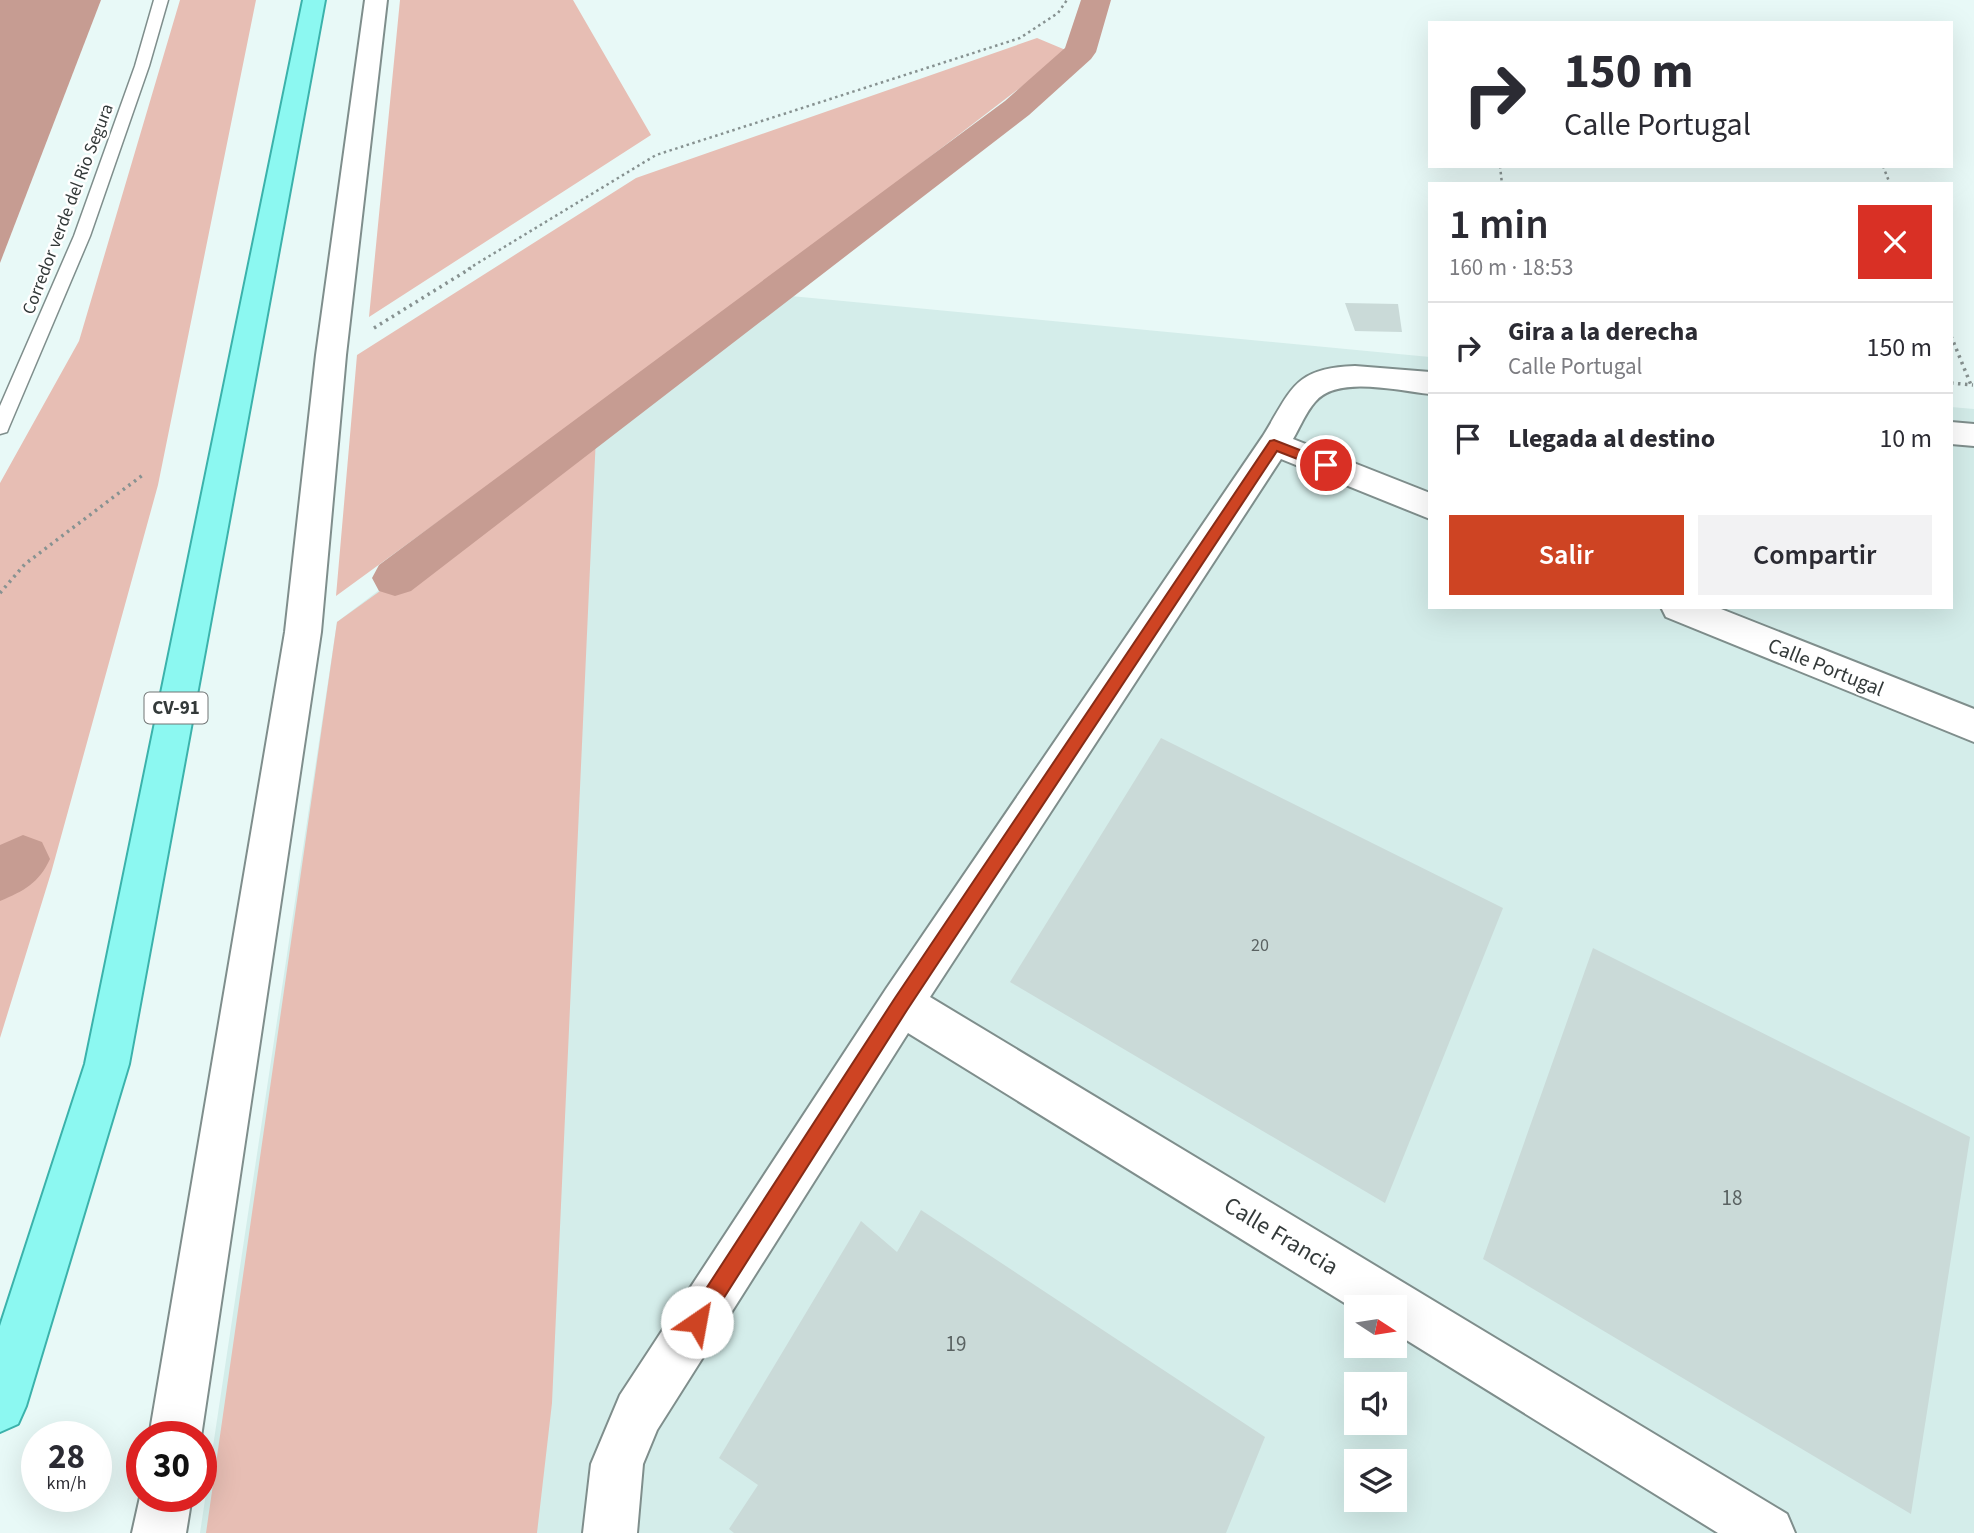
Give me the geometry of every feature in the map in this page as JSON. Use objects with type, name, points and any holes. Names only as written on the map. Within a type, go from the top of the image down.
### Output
[{"type":"main road","name":"CV-91","points":[[0,1406],[107,1063],[314,0]]},
{"type":"street","points":[[177,1421],[303,632],[331,355],[376,0]]},
{"type":"street","points":[[610,1533],[617,1464],[638,1413],[901,1004],[1274,444],[1305,393],[1326,377],[1356,376],[1428,383]]},
{"type":"street","points":[[1953,433],[1974,435]]},
{"type":"street","points":[[1274,444],[1428,506]]},
{"type":"street","name":"Calle Portugal","points":[[1683,609],[1974,726]]},
{"type":"street","name":"Calle Francia","points":[[901,1004],[1768,1533]]},
{"type":"street","points":[[159,1533],[162,1512]]},
{"type":"lane","name":"Corredor verde del Rio Segura","points":[[0,427],[82,236],[142,66],[161,0]]},
{"type":"path","points":[[331,355],[638,164],[756,121],[1020,38],[1058,13],[1067,0]]},
{"type":"path","points":[[1953,340],[1973,385],[1953,383]]},
{"type":"path","points":[[0,593],[25,564],[144,474]]},
{"type":"shaded area","points":[[0,0],[101,0],[0,263]]},
{"type":"shaded area","points":[[180,0],[256,0],[158,485],[51,873],[0,1038],[0,483],[79,341]]},
{"type":"shaded area","points":[[400,0],[573,0],[651,135],[369,317]]},
{"type":"shaded area","points":[[1037,38],[1068,51],[767,282],[336,596],[357,355],[636,178]]},
{"type":"shaded area","points":[[770,294],[1428,357],[1428,609],[1953,609],[1953,407],[1974,409],[1974,1533],[200,1533],[203,1512],[217,1512],[217,1421],[337,622]]},
{"type":"shaded area","points":[[596,436],[552,1403],[537,1533],[206,1533],[209,1512],[217,1512],[217,1457],[337,622]]},
{"type":"building","points":[[1345,303],[1398,304],[1402,332],[1355,331]]},
{"type":"building","points":[[1161,738],[1503,908],[1385,1203],[1010,982]]},
{"type":"building","points":[[1593,948],[1970,1137],[1911,1514],[1483,1259]]},
{"type":"building","points":[[921,1210],[1265,1437],[1226,1533],[734,1533],[729,1529],[758,1485],[719,1458],[861,1221],[897,1252]]},
{"type":"waterway","points":[[395,578],[1017,108],[1080,52],[1096,0]]},
{"type":"waterway","points":[[0,876],[23,859]]},
{"type":"route","points":[[697,1322],[901,1004],[1274,444],[1326,465]]}]
